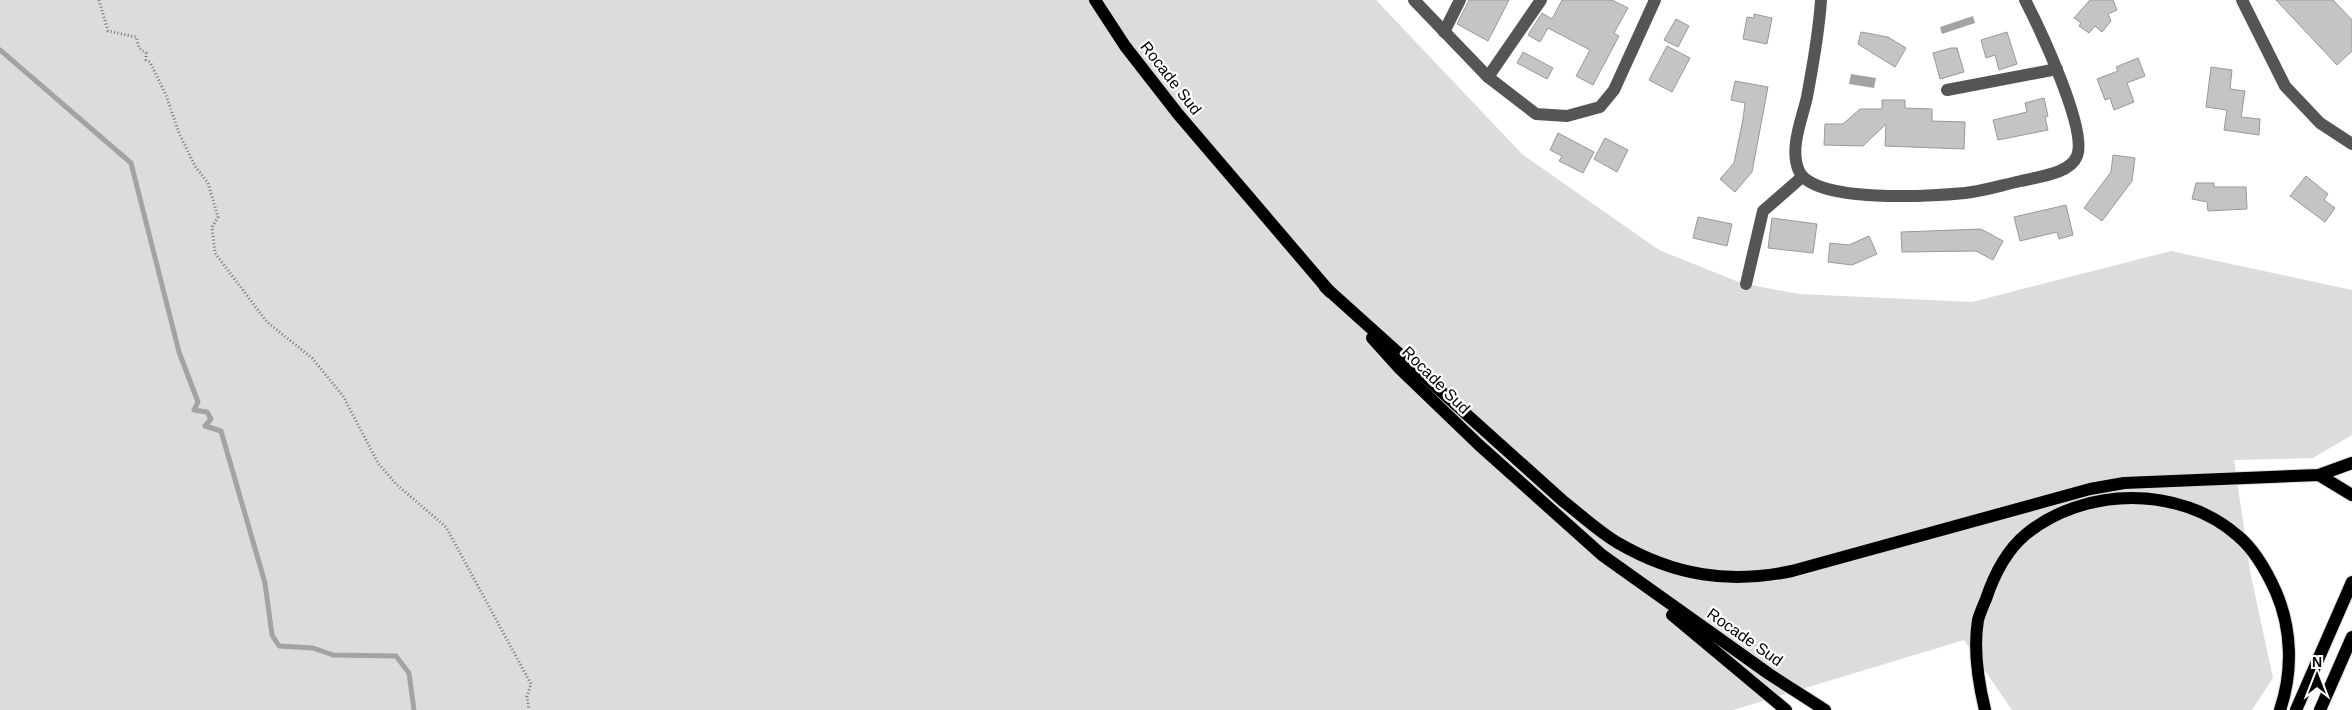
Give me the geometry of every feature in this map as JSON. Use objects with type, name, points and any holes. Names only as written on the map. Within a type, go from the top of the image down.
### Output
[{"type":"main road","name":"Rocade Sud","points":[[1095,0],[1125,46],[1178,114],[1325,287],[1400,369],[1479,445],[1602,555],[1769,674],[1825,710]]},
{"type":"main road","points":[[1325,287],[1563,501],[1589,521],[1617,542],[1648,558],[1680,570],[1709,576],[1758,576],[1792,571],[2062,496],[2124,483],[2319,475],[2352,463]]},
{"type":"main road","points":[[2319,475],[2352,496]]},
{"type":"main road","points":[[1985,710],[1977,677],[1978,620],[1994,576],[2008,555],[2024,536],[2048,519],[2073,508],[2091,503],[2128,498],[2168,501],[2184,506],[2221,523],[2239,537],[2267,572],[2280,602],[2288,632],[2289,665],[2285,697],[2280,710]]},
{"type":"main road","points":[[1602,555],[1786,710]]},
{"type":"main road","points":[[2296,710],[2352,582]]},
{"type":"main road","points":[[2320,710],[2352,637]]},
{"type":"street","points":[[1414,0],[1488,77],[1536,114],[1567,116],[1600,106],[1614,90],[1655,0]]},
{"type":"street","points":[[1444,32],[1460,0]]},
{"type":"street","points":[[1488,77],[1541,0]]},
{"type":"street","points":[[1820,0],[1819,26],[1796,146],[1796,162],[1802,176],[1810,183],[1831,191],[1902,196],[1967,193],[2052,174],[2070,165],[2077,157],[2079,136],[2057,69],[2026,0]]},
{"type":"street","points":[[2242,0],[2285,86],[2320,123],[2352,144]]},
{"type":"street","points":[[1947,90],[2057,69]]},
{"type":"street","points":[[1746,284],[1762,211],[1802,176]]},
{"type":"path","points":[[99,0],[108,31],[136,37],[139,48],[146,53],[146,60],[150,62],[166,95],[179,133],[196,166],[208,183],[218,217],[212,228],[215,253],[267,322],[312,358],[343,396],[378,463],[396,484],[446,527],[531,684],[527,697],[528,710]]},
{"type":"shaded area","points":[[0,0],[1376,0],[1522,154],[1659,250],[1741,283],[1799,294],[1972,302],[2171,251],[2352,290],[2352,435],[2313,458],[2234,460],[2251,576],[2273,678],[2252,710],[2012,710],[1964,640],[1733,710],[0,710]]},
{"type":"shaded area","points":[[1973,16],[1975,23],[1942,34],[1940,27]]},
{"type":"shaded area","points":[[1851,74],[1876,78],[1874,88],[1849,84]]},
{"type":"building","points":[[1469,0],[1509,0],[1488,41],[1457,24]]},
{"type":"building","points":[[1562,0],[1612,0],[1628,8],[1614,33],[1619,36],[1593,85],[1576,76],[1590,50],[1548,28],[1540,42],[1528,35],[1542,13],[1552,19]]},
{"type":"building","points":[[2090,0],[2113,0],[2117,10],[2108,14],[2111,21],[2102,32],[2095,26],[2089,33],[2079,26],[2081,23],[2074,18]]},
{"type":"building","points":[[2276,0],[2333,0],[2352,20],[2352,51],[2337,65]]},
{"type":"building","points":[[1754,14],[1772,18],[1767,44],[1743,39],[1747,17],[1754,18]]},
{"type":"building","points":[[1676,19],[1689,26],[1678,47],[1664,40]]},
{"type":"building","points":[[1861,32],[1888,37],[1906,48],[1895,67],[1858,44]]},
{"type":"building","points":[[2007,32],[2017,64],[1999,70],[1995,55],[1986,58],[1981,40]]},
{"type":"building","points":[[1667,46],[1690,58],[1672,92],[1649,80]]},
{"type":"building","points":[[1957,48],[1964,72],[1940,79],[1933,53]]},
{"type":"building","points":[[1523,52],[1553,68],[1547,79],[1517,63]]},
{"type":"building","points":[[2138,58],[2145,76],[2127,83],[2134,102],[2114,110],[2110,98],[2105,100],[2097,79],[2118,71],[2116,67]]},
{"type":"building","points":[[2211,67],[2232,70],[2230,89],[2245,91],[2241,117],[2260,119],[2259,135],[2224,130],[2227,110],[2206,107]]},
{"type":"building","points":[[1735,81],[1768,87],[1752,172],[1735,192],[1720,179],[1734,163],[1743,119],[1745,103],[1731,100]]},
{"type":"building","points":[[2044,98],[2048,116],[2045,117],[2048,130],[1998,140],[1993,120],[2027,112],[2025,103]]},
{"type":"building","points":[[1882,100],[1905,100],[1905,108],[1932,109],[1932,121],[1965,122],[1964,149],[1885,146],[1886,124],[1863,146],[1824,145],[1825,124],[1843,124],[1860,109],[1882,109]]},
{"type":"building","points":[[1558,133],[1594,152],[1583,173],[1559,161],[1562,156],[1550,150]]},
{"type":"building","points":[[1605,138],[1628,150],[1617,172],[1594,159]]},
{"type":"building","points":[[2113,155],[2135,158],[2132,181],[2102,221],[2084,208],[2111,172]]},
{"type":"building","points":[[2306,176],[2328,194],[2324,200],[2335,208],[2325,222],[2290,196]]},
{"type":"building","points":[[2196,183],[2214,183],[2214,187],[2246,187],[2247,209],[2208,211],[2207,202],[2192,199]]},
{"type":"building","points":[[2066,205],[2073,235],[2059,239],[2057,232],[2020,241],[2014,217]]},
{"type":"building","points":[[1698,217],[1732,224],[1727,246],[1693,238]]},
{"type":"building","points":[[1772,218],[1817,224],[1813,253],[1768,248]]},
{"type":"building","points":[[1981,229],[2003,241],[1993,260],[1976,251],[1902,252],[1901,232]]},
{"type":"building","points":[[1869,236],[1877,254],[1852,265],[1828,262],[1830,243],[1849,245]]},
{"type":"waterway","points":[[0,50],[131,163],[179,352],[198,402],[194,410],[207,412],[211,419],[205,426],[221,431],[265,583],[272,635],[279,646],[313,648],[333,655],[396,656],[409,673],[414,710]]}]
